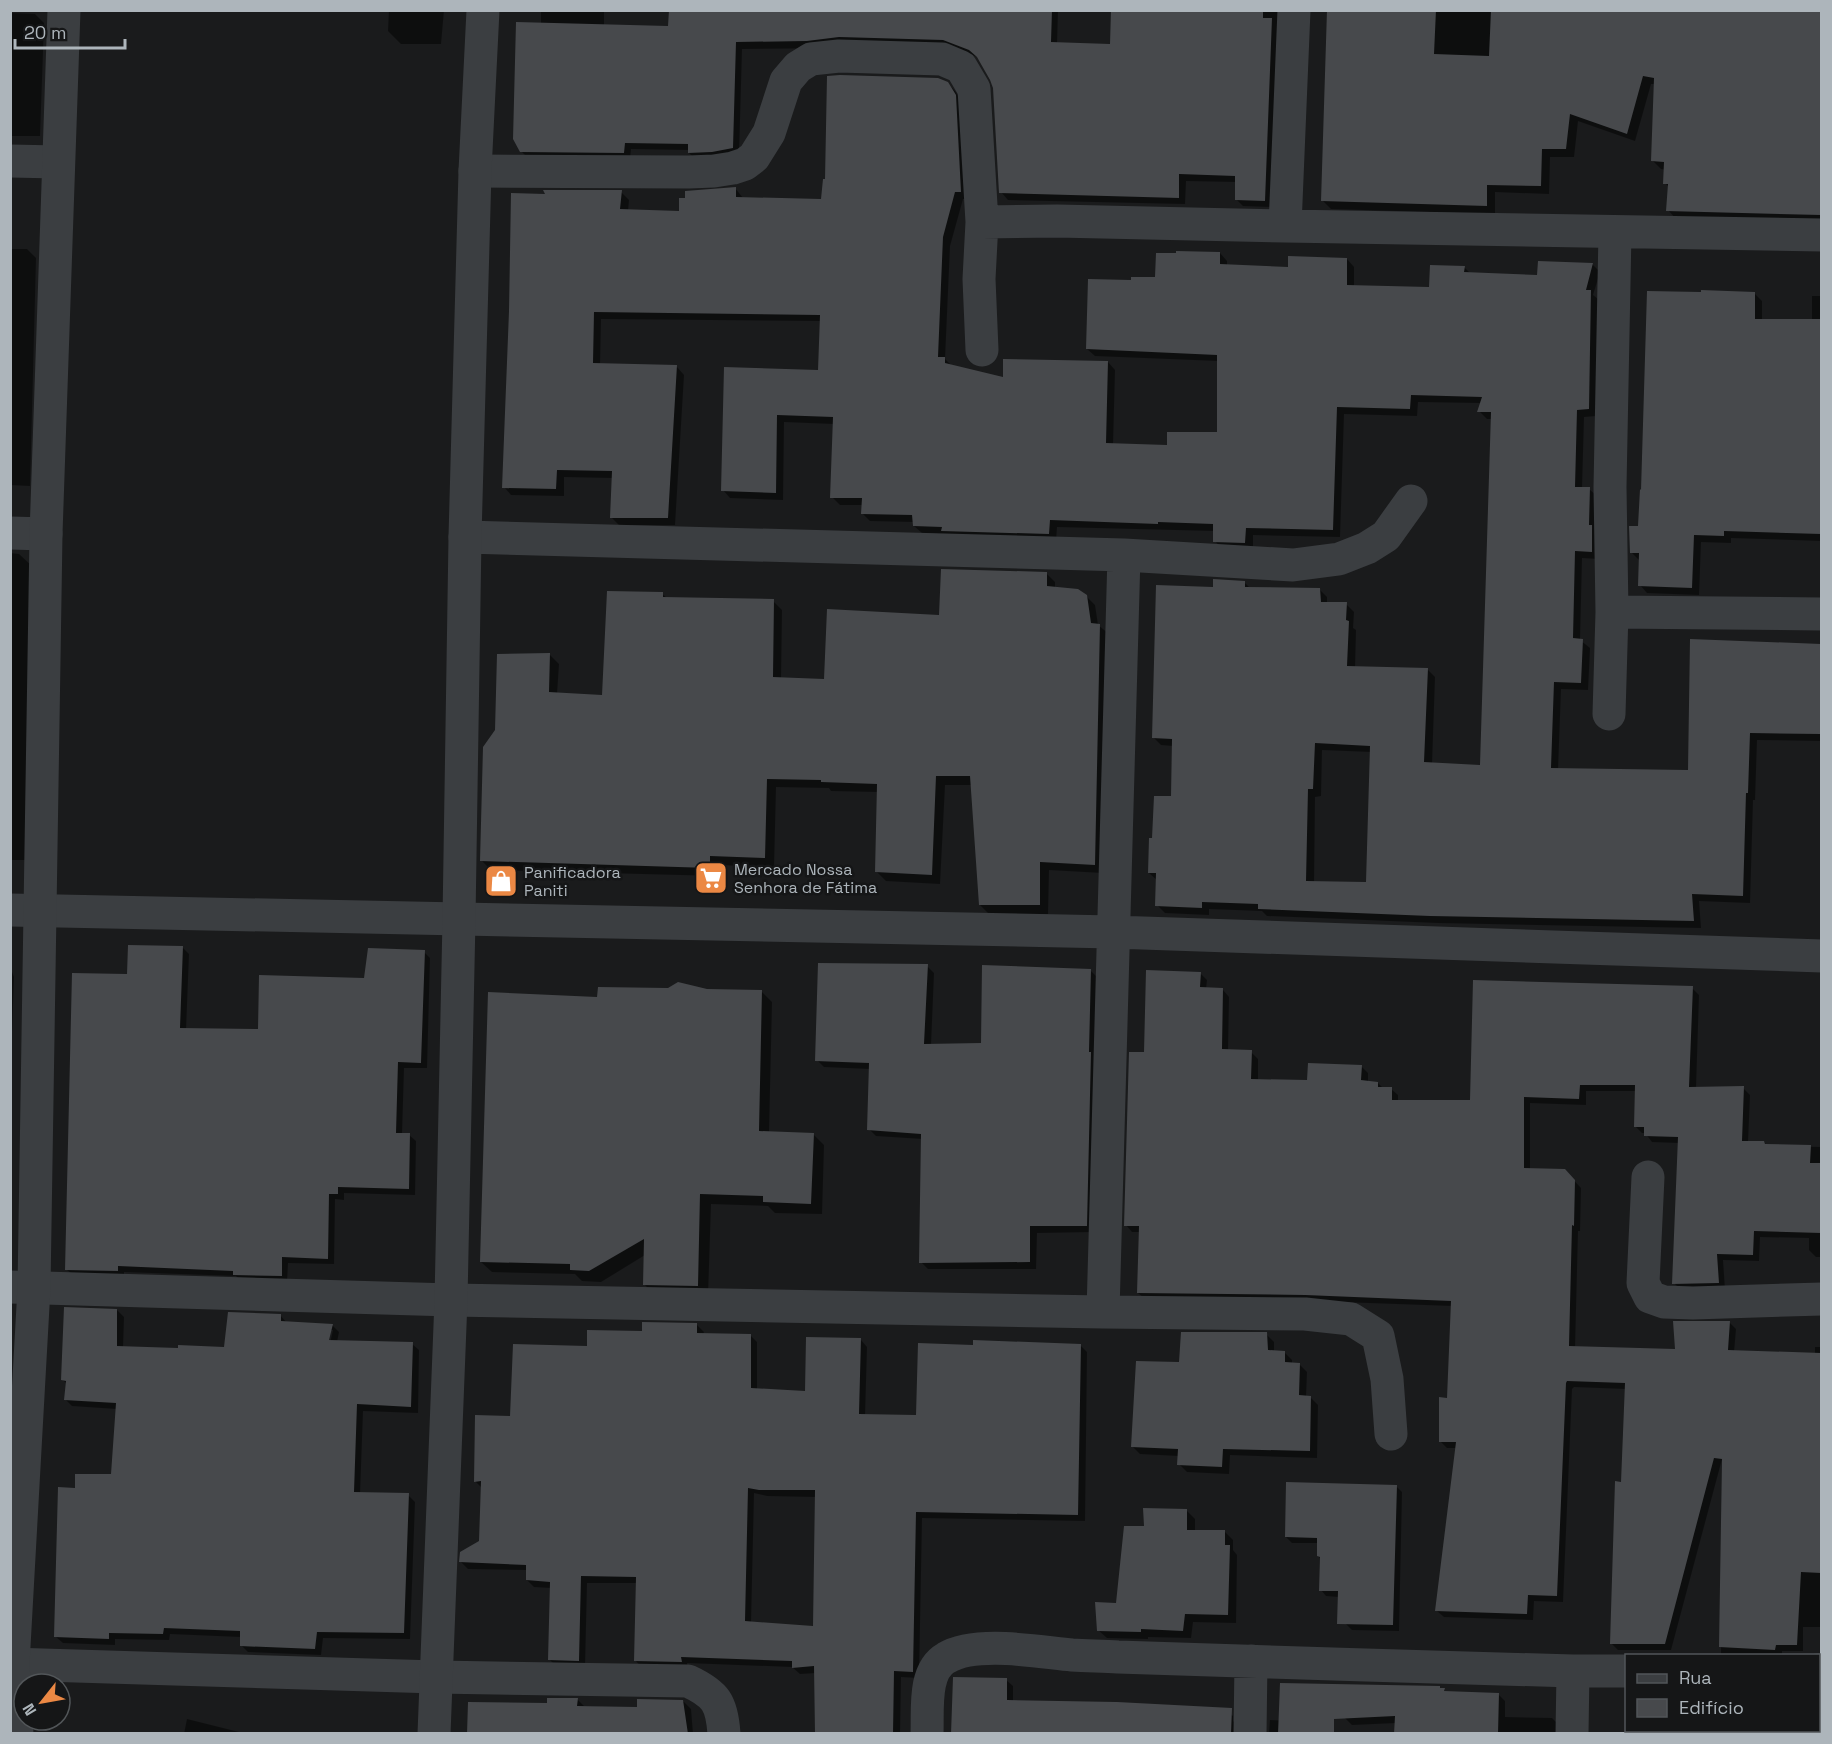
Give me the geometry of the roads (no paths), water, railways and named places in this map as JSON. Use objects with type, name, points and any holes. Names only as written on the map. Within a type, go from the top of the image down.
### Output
[{"type":"street","points":[[17,1734],[12,1664],[22,1287],[26,911],[46,534],[64,10]]},
{"type":"street","points":[[434,1734],[451,1300],[465,537],[475,171],[483,10]]},
{"type":"street","points":[[1285,226],[1294,10]]},
{"type":"street","points":[[475,171],[689,172],[733,168],[745,164],[754,157],[769,133],[786,81],[798,67],[811,59],[839,56],[942,59],[961,67],[974,89],[982,222],[979,279],[982,350]]},
{"type":"street","points":[[10,161],[58,162]]},
{"type":"street","points":[[982,222],[1057,221],[1821,235]]},
{"type":"street","points":[[1610,714],[1612,612],[1610,487],[1615,232]]},
{"type":"street","points":[[465,537],[1124,555],[1293,565],[1339,559],[1367,548],[1386,536],[1412,501]]},
{"type":"street","points":[[10,533],[46,534]]},
{"type":"street","points":[[1103,1312],[1124,555]]},
{"type":"street","points":[[1612,612],[1821,615]]},
{"type":"street","points":[[26,911],[1113,932],[1821,956]]},
{"type":"street","points":[[1648,1177],[1643,1283],[1650,1297],[1664,1302],[1693,1303],[1821,1299]]},
{"type":"street","points":[[22,1287],[451,1300],[1305,1314],[1351,1319],[1378,1336],[1387,1379],[1391,1434]]},
{"type":"street","points":[[927,1734],[930,1682],[936,1666],[957,1652],[1017,1649],[1075,1655],[1625,1671]]},
{"type":"street","points":[[1250,1734],[1251,1661]]},
{"type":"street","points":[[12,1664],[436,1677],[688,1681],[708,1691],[722,1712],[724,1734]]},
{"type":"street","points":[[1572,1734],[1573,1671]]},
{"type":"place","name":"Mercado Nossa Senhora de Fátima","points":[[711,878]]},
{"type":"place","name":"Panificadora Paniti","points":[[501,881]]}]
